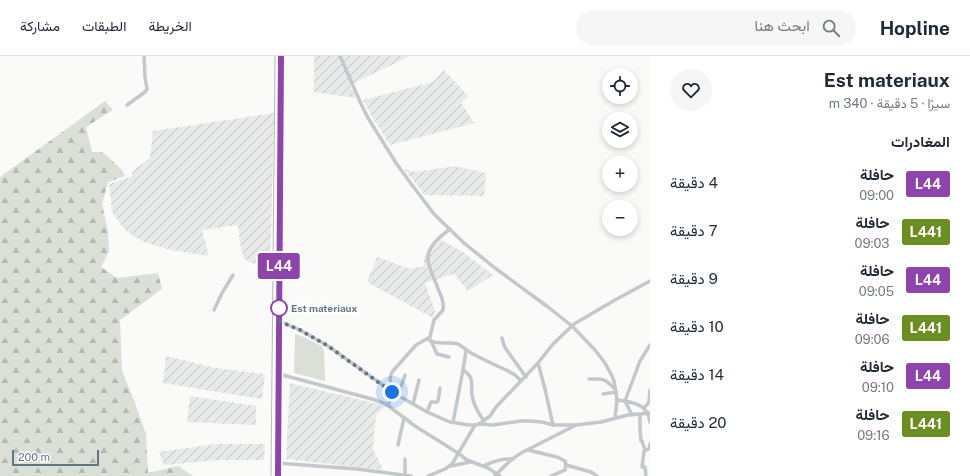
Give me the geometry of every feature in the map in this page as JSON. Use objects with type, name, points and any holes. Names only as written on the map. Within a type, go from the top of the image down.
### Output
[{"type":"highway","points":[[278,56],[276,463],[278,476]]},
{"type":"highway","points":[[274,476],[276,463],[279,321],[281,56]]},
{"type":"street","points":[[128,105],[147,89],[144,56]]},
{"type":"street","points":[[340,56],[368,118],[396,163],[434,214],[464,243],[572,326],[605,363],[613,378],[616,391],[617,400],[615,418]]},
{"type":"street","points":[[395,393],[390,378],[392,372],[416,345],[429,339],[434,320],[443,310],[443,299],[430,270],[428,251],[437,240],[450,229]]},
{"type":"street","points":[[214,310],[233,275]]},
{"type":"street","points":[[428,476],[445,469],[454,462],[458,453],[477,424],[490,416],[496,407],[526,377],[553,344],[572,326],[578,321],[650,281]]},
{"type":"street","points":[[279,321],[300,330],[328,346],[413,404],[435,416],[453,422],[469,425],[493,425],[530,421],[553,425],[576,425],[649,413]]},
{"type":"street","points":[[502,338],[506,349],[526,377]]},
{"type":"street","points":[[429,339],[436,343],[460,345],[466,350],[504,370],[516,374],[522,381]]},
{"type":"street","points":[[429,339],[437,354],[449,357]]},
{"type":"street","points":[[632,415],[625,401],[640,361],[650,345]]},
{"type":"street","points":[[453,422],[466,350]]},
{"type":"street","points":[[538,363],[553,425]]},
{"type":"street","points":[[463,370],[470,377],[472,383],[472,395],[477,410],[484,421]]},
{"type":"street","points":[[278,374],[372,399],[388,405],[404,418],[466,459],[483,466],[497,475],[522,452],[576,425]]},
{"type":"street","points":[[388,405],[406,375]]},
{"type":"street","points":[[589,379],[603,379],[616,391]]},
{"type":"street","points":[[413,404],[419,380]]},
{"type":"street","points":[[427,412],[430,402],[438,401],[440,388]]},
{"type":"street","points":[[644,408],[649,402],[650,390]]},
{"type":"street","points":[[603,394],[616,391]]},
{"type":"street","points":[[617,400],[640,405],[649,413],[650,422]]},
{"type":"street","points":[[640,414],[641,441],[642,440],[645,450]]},
{"type":"street","points":[[398,445],[404,418]]},
{"type":"street","points":[[646,476],[646,468],[642,467],[643,453],[645,450],[649,449],[650,444]]},
{"type":"street","points":[[527,450],[564,460],[566,465],[565,470],[551,476]]},
{"type":"street","points":[[405,459],[405,476]]},
{"type":"street","points":[[483,466],[498,461],[513,459]]},
{"type":"street","points":[[450,466],[471,461]]},
{"type":"street","points":[[276,463],[357,469],[411,476]]},
{"type":"street","points":[[566,465],[590,472],[597,476]]},
{"type":"street","points":[[386,472],[389,476]]},
{"type":"shaded area","points":[[313,56],[410,56],[350,85],[356,98],[314,92]]},
{"type":"shaded area","points":[[444,70],[468,96],[461,103],[474,123],[390,145],[363,100],[433,82]]},
{"type":"shaded area","points":[[274,113],[270,271],[244,259],[240,244],[238,225],[202,230],[209,256],[171,250],[144,242],[126,231],[112,212],[109,184],[131,177],[133,171],[150,158],[153,131]]},
{"type":"shaded area","points":[[455,166],[486,173],[484,196],[425,195],[404,169],[416,172]]},
{"type":"shaded area","points":[[441,240],[463,252],[493,275],[468,291],[454,274],[425,283],[435,311],[433,318],[367,282],[377,257],[410,269],[424,266],[424,257]]},
{"type":"shaded area","points":[[166,356],[215,368],[265,374],[262,399],[163,383]]},
{"type":"shaded area","points":[[290,383],[386,406],[376,415],[373,449],[383,470],[286,459]]},
{"type":"shaded area","points":[[190,396],[256,406],[256,425],[187,422]]},
{"type":"shaded area","points":[[215,444],[265,444],[264,460],[218,460],[164,465],[159,452]]},
{"type":"green space","points":[[105,101],[113,110],[86,127],[92,152],[102,152],[122,170],[125,176],[108,182],[102,204],[108,232],[109,251],[101,267],[117,278],[158,273],[162,289],[120,320],[122,371],[146,434],[148,473],[178,466],[193,476],[0,476],[0,177]]},
{"type":"green space","points":[[295,334],[323,347],[325,381],[294,373]]},
{"type":"bus line","name":"L44","points":[[278,476],[281,56]]},
{"type":"place","name":"Est materiaux","points":[[279,308]]},
{"type":"route","points":[[279,308],[279,321],[300,330],[328,346],[392,392]]}]
